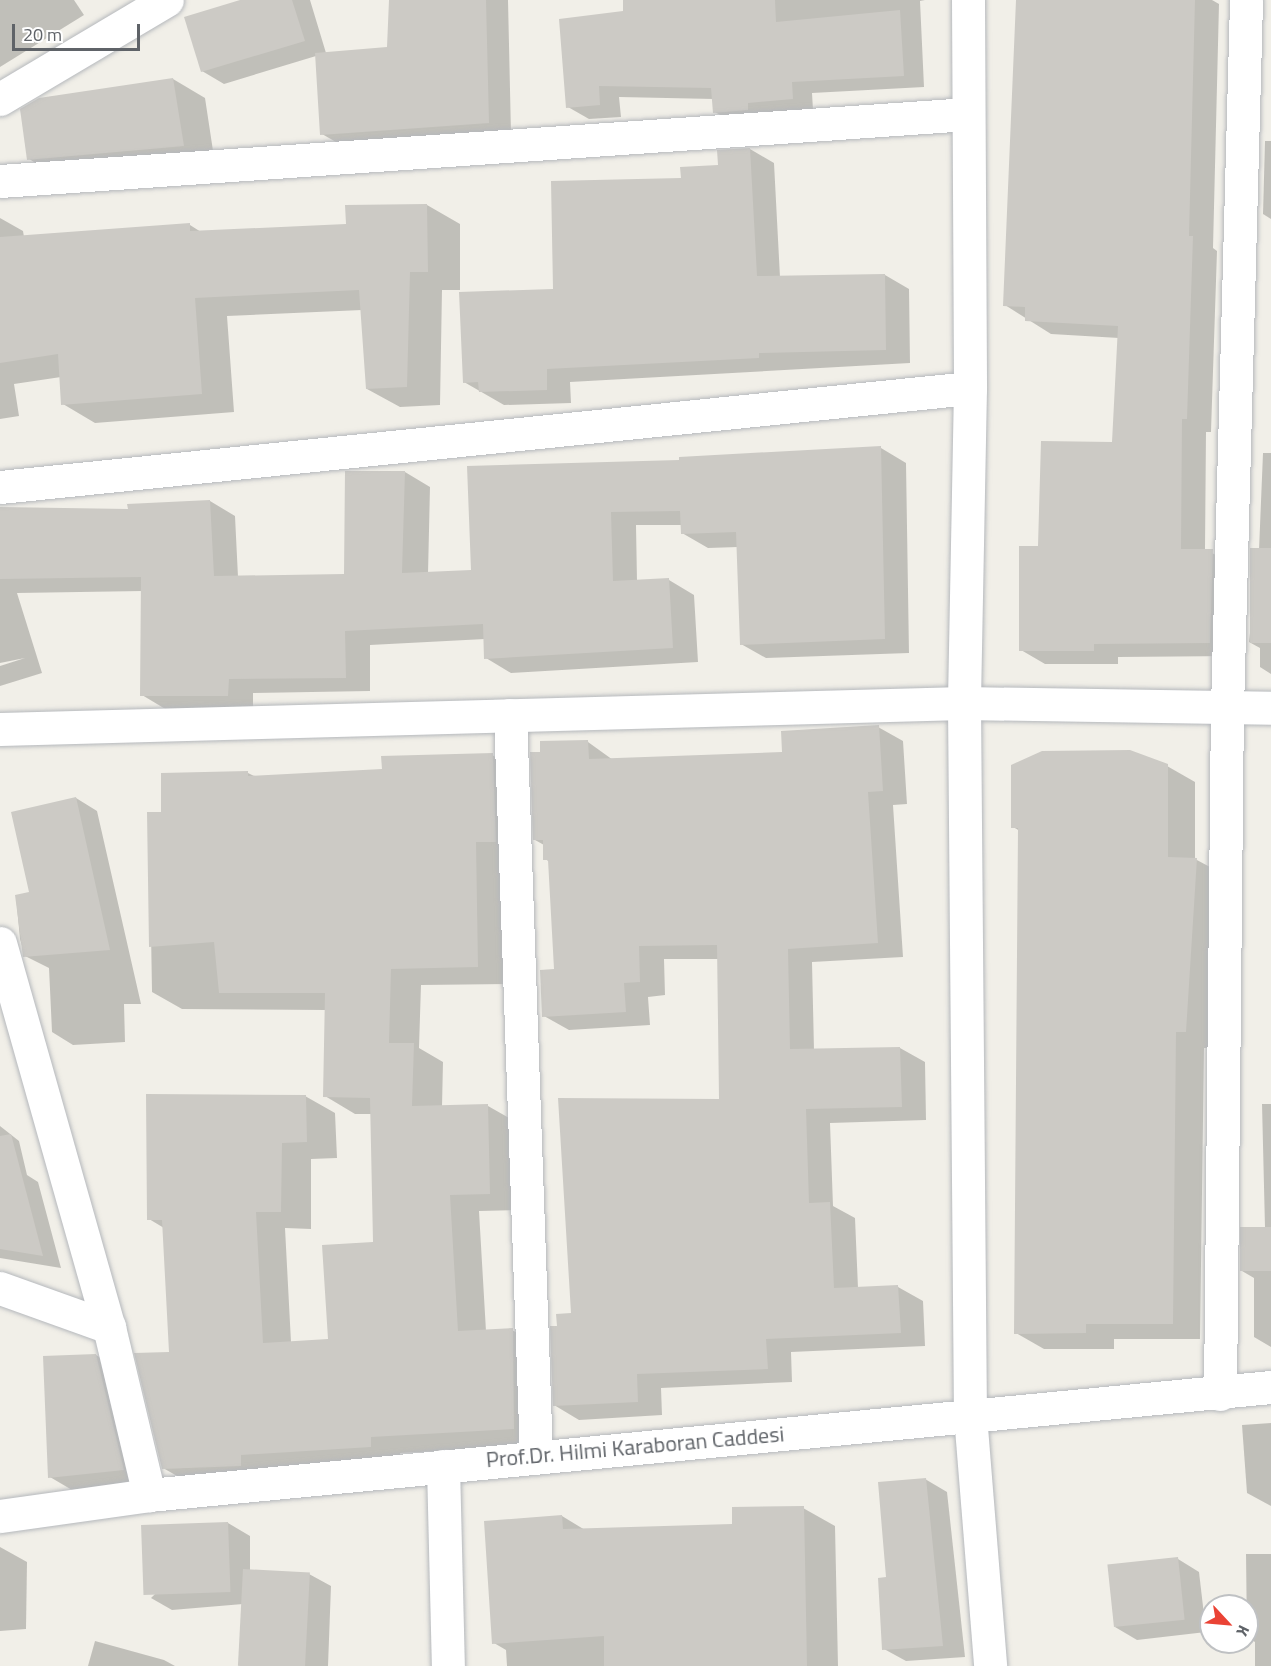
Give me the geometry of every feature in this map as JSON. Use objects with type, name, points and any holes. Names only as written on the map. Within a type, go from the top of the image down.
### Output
[{"type":"street","points":[[0,99],[167,0]]},
{"type":"street","points":[[968,0],[970,388],[964,703],[970,1415],[990,1666]]},
{"type":"street","points":[[1220,1394],[1227,708],[1246,0]]},
{"type":"street","points":[[0,180],[968,114]]},
{"type":"street","points":[[0,487],[970,388]]},
{"type":"street","points":[[0,729],[964,703],[1271,708]]},
{"type":"street","points":[[510,715],[536,1456]]},
{"type":"street","points":[[0,943],[109,1327],[149,1495]]},
{"type":"street","points":[[0,1288],[109,1327]]},
{"type":"street","name":"Prof.Dr. Hilmi Karaboran Caddesi","points":[[0,1516],[149,1495],[970,1415],[1220,1394],[1271,1387]]},
{"type":"street","points":[[443,1466],[448,1666]]},
{"type":"building","points":[[240,0],[292,0],[305,41],[201,72],[184,17]]},
{"type":"building","points":[[389,0],[486,0],[489,123],[320,135],[315,53],[387,47]]},
{"type":"building","points":[[623,0],[775,0],[776,22],[900,10],[904,76],[792,82],[793,99],[748,103],[748,110],[713,113],[711,88],[599,86],[600,105],[566,108],[559,19],[623,11]]},
{"type":"building","points":[[1016,0],[1195,0],[1189,236],[1193,236],[1187,419],[1182,419],[1181,549],[1213,549],[1210,643],[1094,644],[1094,651],[1019,651],[1019,546],[1038,546],[1041,441],[1112,442],[1118,326],[1025,321],[1025,307],[1003,306]]},
{"type":"building","points":[[173,78],[184,146],[27,160],[20,109],[39,98]]},
{"type":"building","points":[[750,148],[757,276],[885,274],[886,350],[759,353],[759,358],[547,369],[547,390],[479,392],[478,382],[463,383],[459,292],[553,289],[551,181],[681,178],[680,167],[718,165],[717,150]]},
{"type":"building","points":[[427,204],[428,272],[410,272],[407,387],[366,389],[359,290],[195,298],[202,394],[61,405],[58,354],[0,363],[0,237],[190,223],[190,231],[346,224],[345,205]]},
{"type":"building","points":[[881,446],[885,639],[740,645],[736,532],[681,534],[680,511],[611,512],[613,581],[669,578],[673,648],[484,659],[483,624],[345,631],[346,678],[229,679],[228,696],[140,696],[141,577],[0,579],[0,507],[128,509],[127,504],[210,500],[214,576],[344,574],[345,471],[405,471],[402,573],[471,570],[467,466],[679,460],[679,457]]},
{"type":"building","points":[[1250,548],[1271,548],[1271,643],[1250,643]]},
{"type":"building","points":[[879,725],[883,791],[868,792],[878,943],[788,949],[790,1049],[900,1047],[902,1107],[806,1109],[809,1203],[830,1202],[834,1288],[898,1285],[901,1333],[766,1339],[768,1369],[637,1374],[638,1402],[553,1406],[550,1326],[557,1326],[556,1314],[571,1313],[558,1098],[719,1099],[717,945],[639,946],[640,982],[624,983],[626,1012],[542,1017],[540,970],[554,969],[548,860],[543,860],[543,840],[533,840],[530,752],[540,752],[540,741],[588,740],[589,759],[782,752],[781,731]]},
{"type":"building","points":[[1130,750],[1168,764],[1168,857],[1197,858],[1186,1032],[1176,1032],[1173,1324],[1086,1324],[1086,1333],[1014,1334],[1018,828],[1011,828],[1011,765],[1042,751]]},
{"type":"building","points":[[493,753],[496,842],[476,842],[478,967],[391,969],[389,1043],[414,1043],[412,1106],[488,1104],[490,1194],[450,1195],[458,1331],[513,1328],[514,1429],[371,1437],[371,1447],[241,1455],[241,1466],[162,1469],[134,1353],[169,1352],[162,1220],[147,1220],[146,1094],[306,1095],[307,1142],[282,1143],[281,1212],[256,1212],[263,1343],[328,1339],[322,1245],[373,1242],[370,1098],[323,1097],[325,993],[219,993],[214,942],[149,947],[147,812],[161,812],[161,773],[248,771],[248,776],[382,769],[381,756]]},
{"type":"building","points":[[76,797],[110,950],[23,957],[15,895],[29,892],[11,812]]},
{"type":"building","points":[[11,1134],[43,1256],[0,1249],[0,1136]]},
{"type":"building","points":[[1240,1227],[1271,1227],[1271,1271],[1240,1271]]},
{"type":"building","points":[[96,1354],[124,1470],[48,1478],[43,1356]]},
{"type":"building","points":[[926,1478],[943,1646],[882,1650],[878,1578],[886,1577],[878,1482]]},
{"type":"building","points":[[804,1506],[807,1666],[604,1666],[604,1636],[492,1644],[484,1521],[562,1515],[563,1529],[732,1524],[732,1507]]},
{"type":"building","points":[[228,1522],[230,1592],[143,1595],[141,1525]]},
{"type":"building","points":[[1178,1557],[1185,1620],[1114,1627],[1107,1564]]},
{"type":"building","points":[[243,1569],[310,1573],[305,1666],[238,1666]]}]
